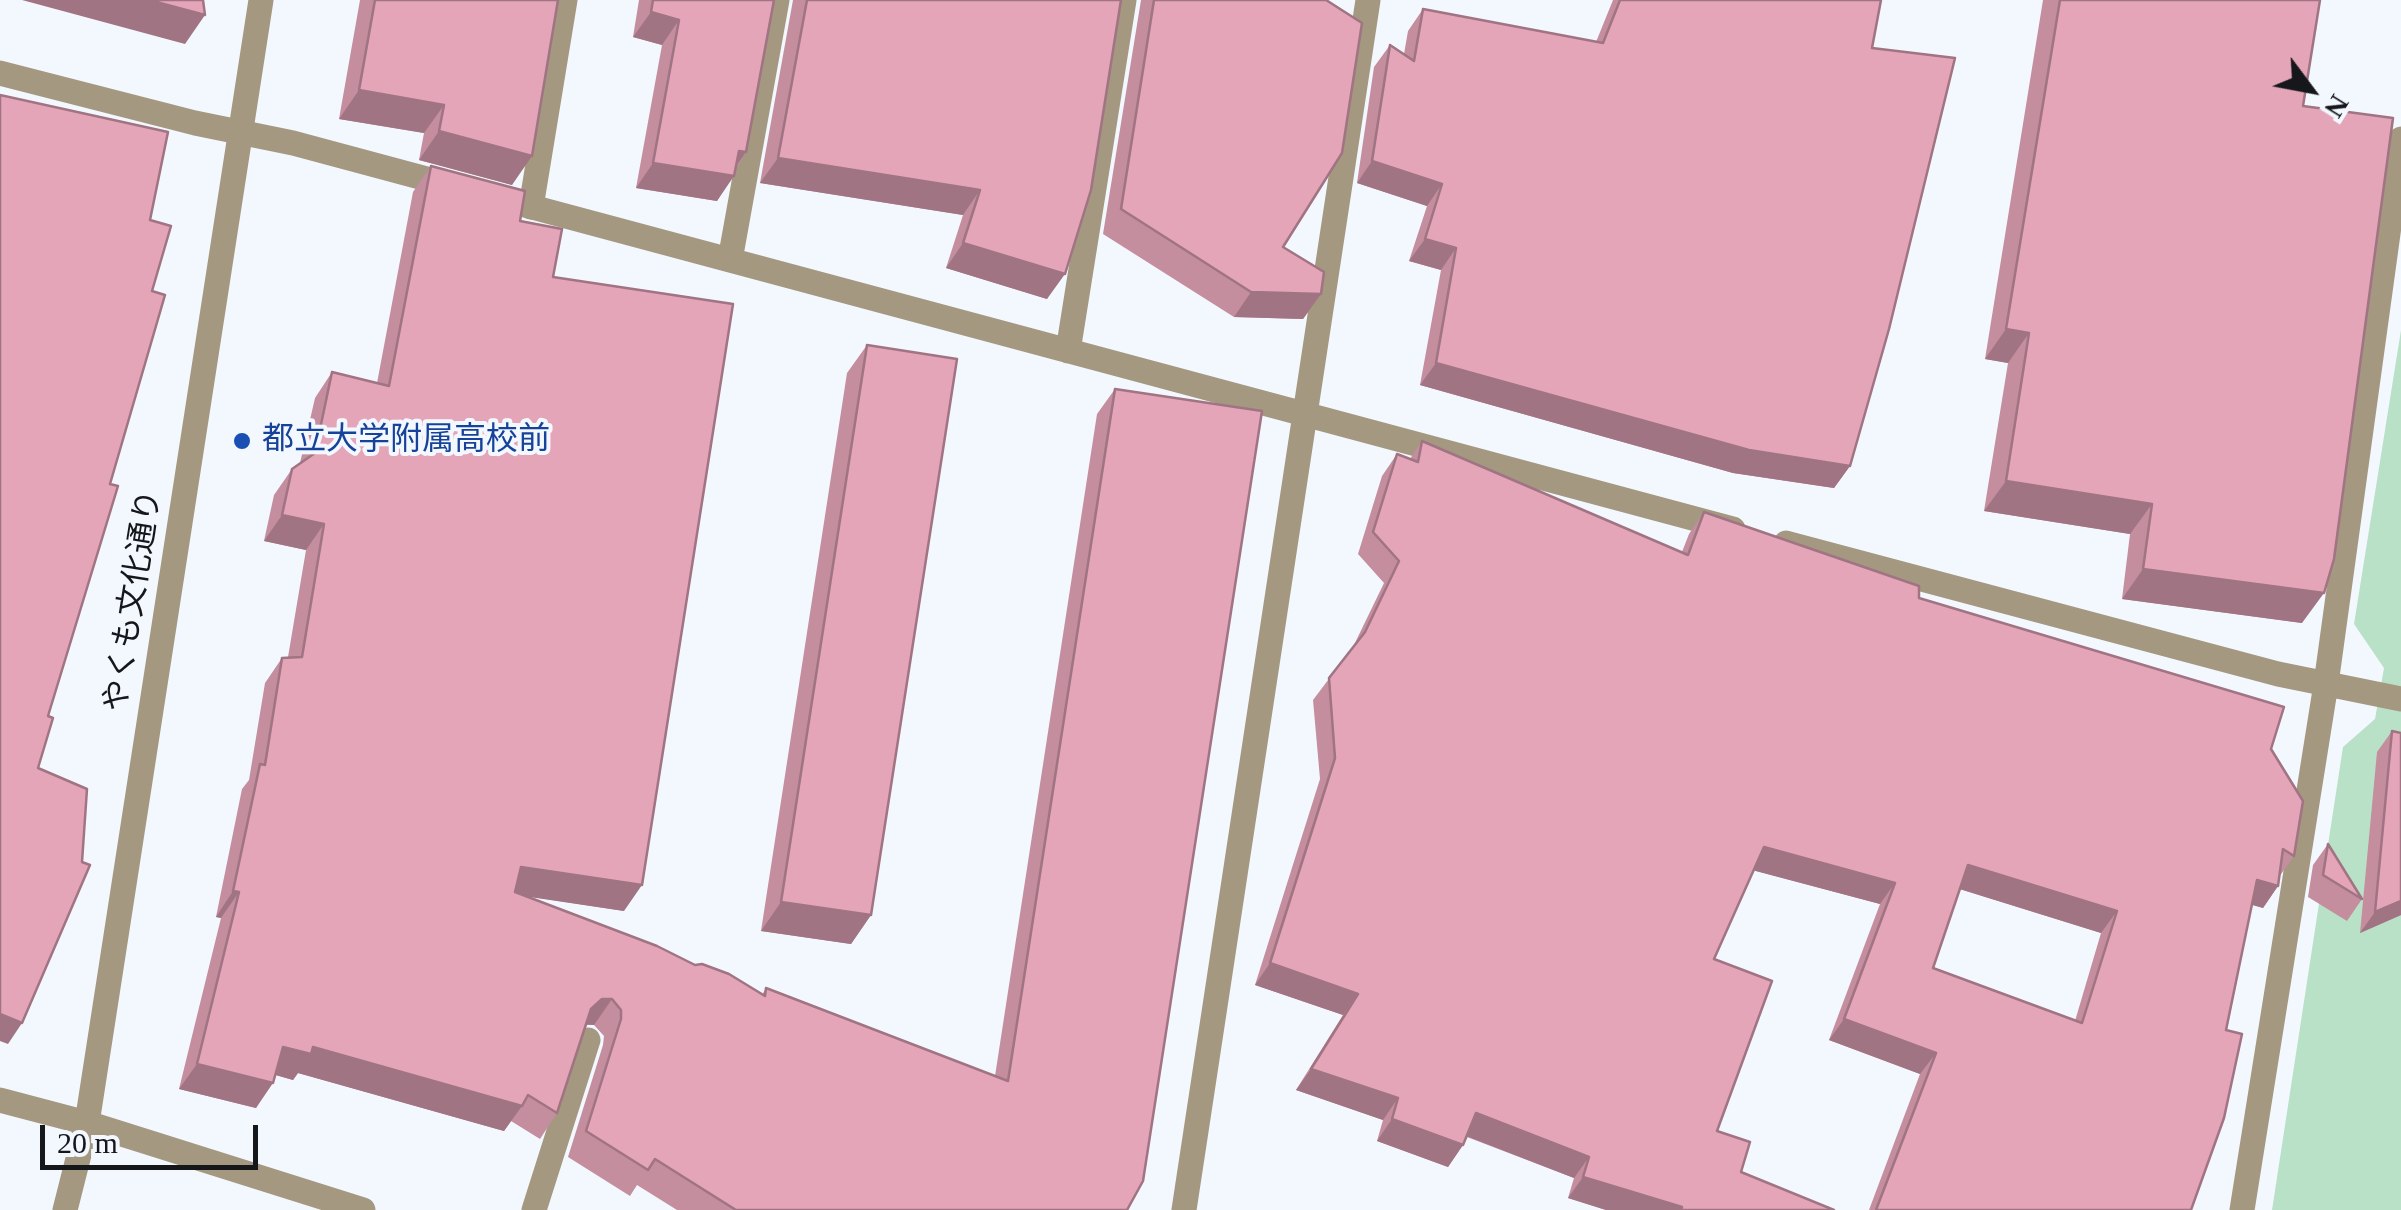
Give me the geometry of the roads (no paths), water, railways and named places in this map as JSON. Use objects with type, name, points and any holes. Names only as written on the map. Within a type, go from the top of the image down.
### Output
[{"type":"street","name":"やくも文化通り","points":[[64,1210],[87,1123],[261,0]]},
{"type":"street","points":[[531,207],[566,0]]},
{"type":"street","points":[[730,260],[777,0]]},
{"type":"street","points":[[1068,351],[1124,0]]},
{"type":"street","points":[[1184,1210],[1368,0]]},
{"type":"street","points":[[0,73],[292,143],[2278,674],[2401,699]]},
{"type":"street","points":[[2242,1210],[2326,684],[2401,139]]},
{"type":"street","points":[[534,1210],[588,1040]]},
{"type":"street","points":[[0,1100],[87,1123],[363,1210]]},
{"type":"place","name":"都立大学附属高校前","points":[[242,441]]}]
